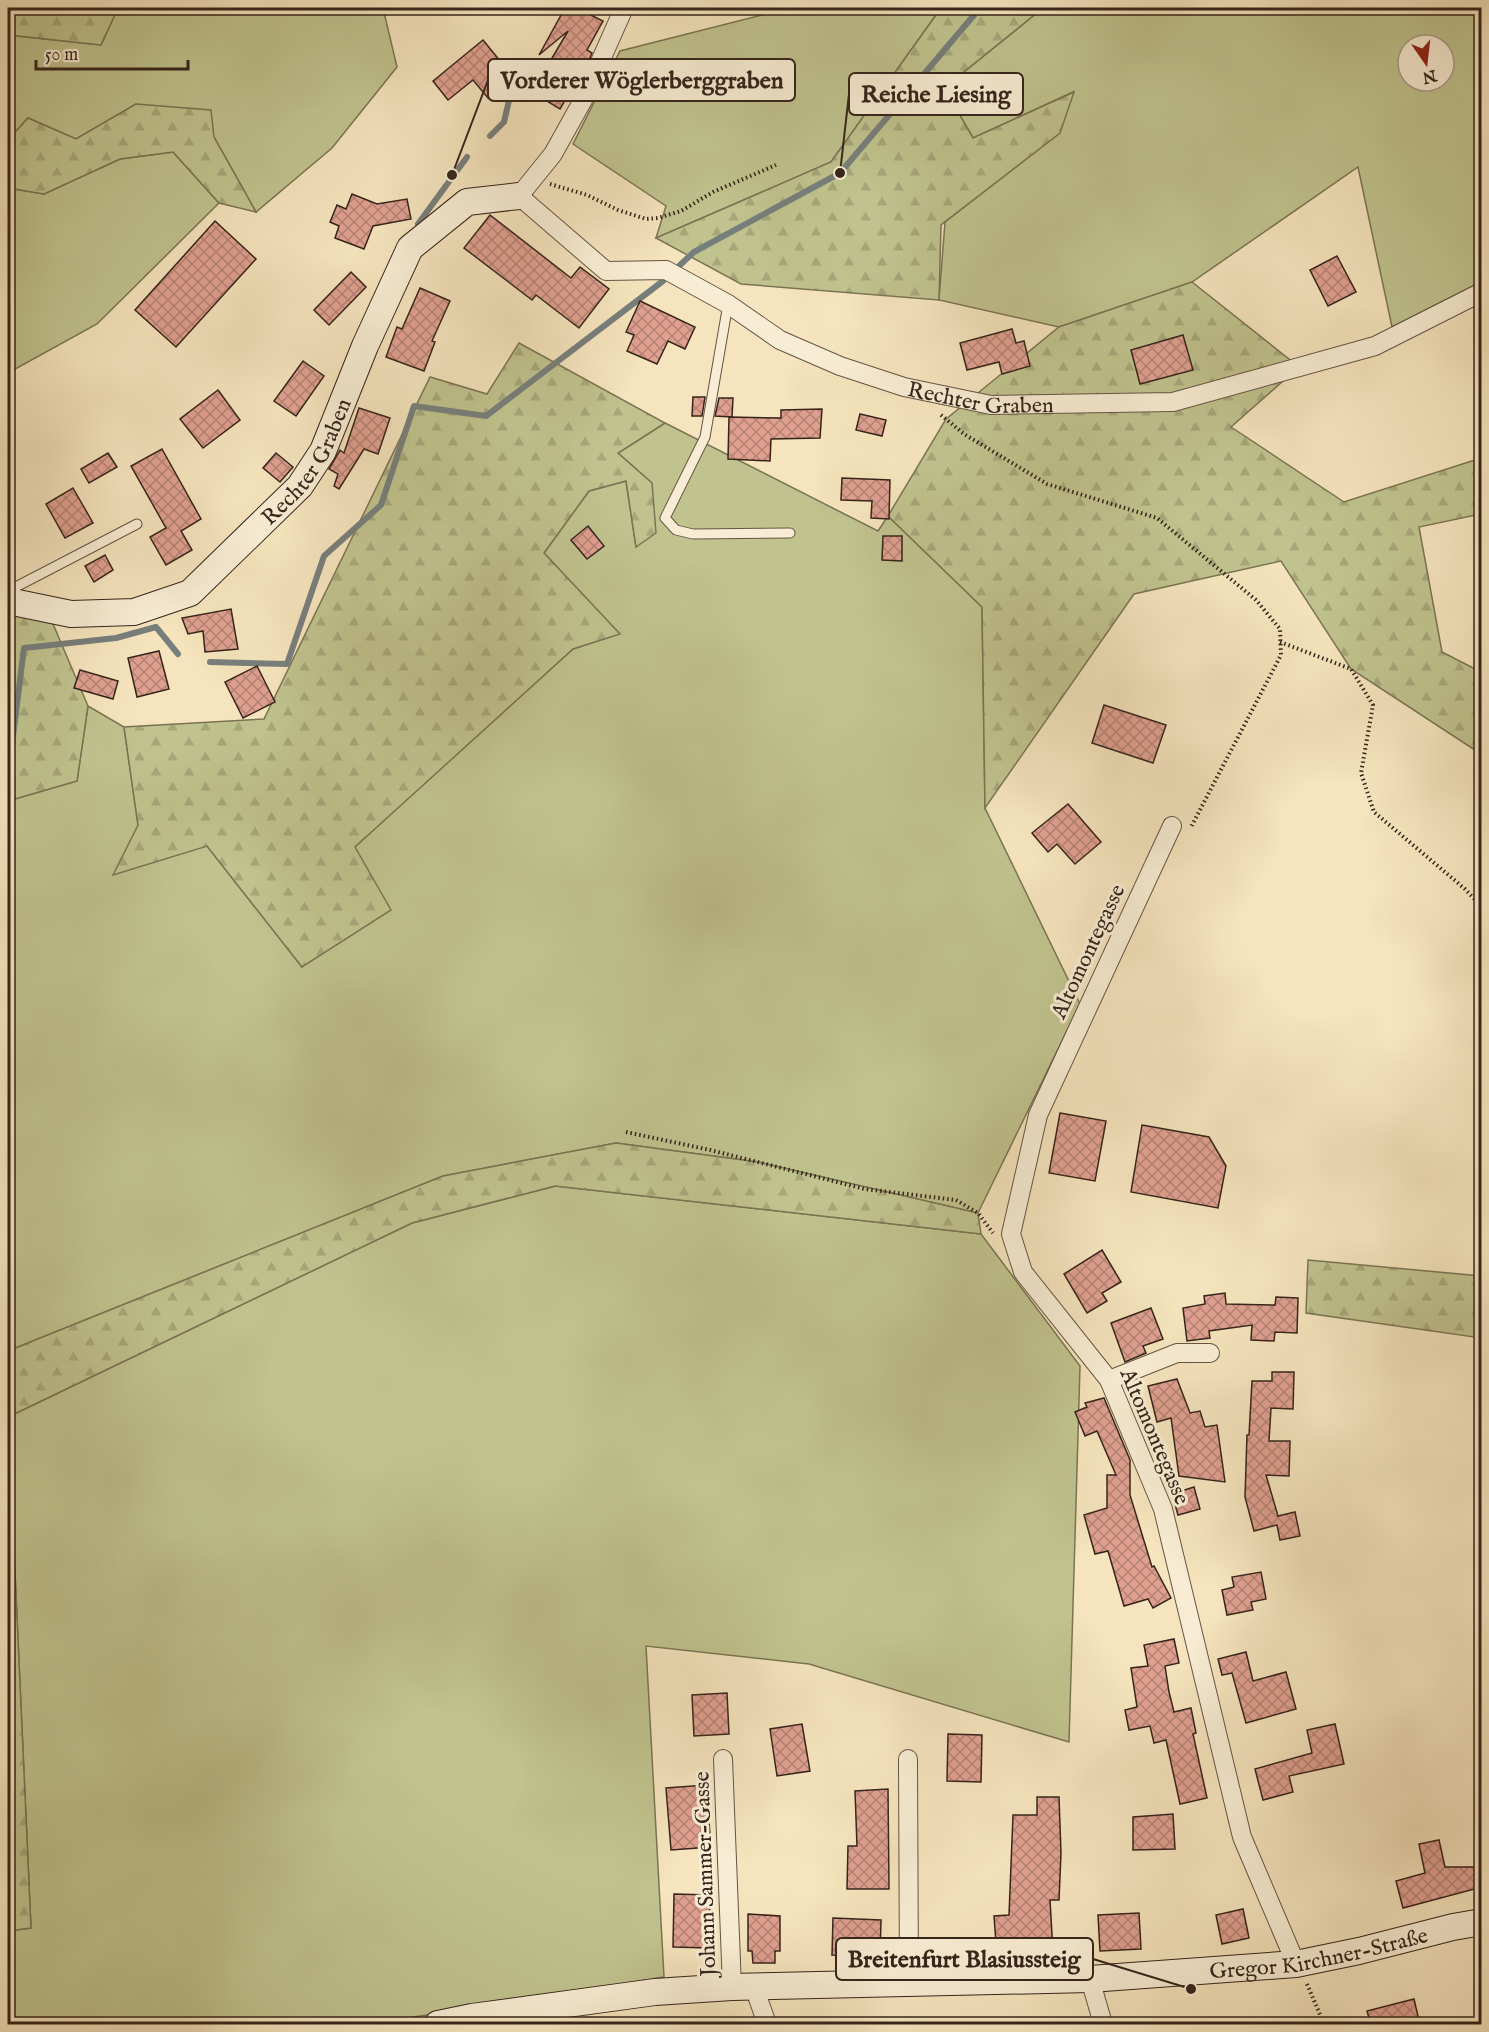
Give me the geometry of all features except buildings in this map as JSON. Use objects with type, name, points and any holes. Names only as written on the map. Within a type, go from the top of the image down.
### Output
[{"type":"street","points":[[519,196],[553,154],[583,100],[624,8]]},
{"type":"street","name":"Rechter Graben","points":[[8,601],[71,614],[134,612],[190,593],[300,486],[323,451],[364,346],[410,248],[467,202],[519,196],[606,271],[666,270],[728,304],[780,340],[840,366],[904,387],[991,405],[1173,402],[1375,346],[1482,292]]},
{"type":"street","name":"Altomontegasse","points":[[1172,826],[1038,1115],[1011,1234],[1023,1272],[1109,1380],[1163,1509],[1242,1837],[1296,1964]]},
{"type":"street","points":[[1109,1380],[1177,1353],[1210,1353]]},
{"type":"street","name":"Johann Sammer-Gasse","points":[[723,1759],[743,1987],[767,2025]]},
{"type":"street","points":[[908,1759],[909,1985]]},
{"type":"street","name":"Gregor Kirchner-Straße","points":[[438,2025],[472,2017],[655,1992],[743,1987],[909,1985],[1090,1979],[1296,1964],[1482,1922]]},
{"type":"street","points":[[1090,1979],[1103,2025]]},
{"type":"lane","points":[[728,304],[705,437],[665,518],[676,530],[693,534],[790,533]]},
{"type":"lane","points":[[8,591],[137,524]]},
{"type":"path","points":[[519,196],[546,183],[587,195],[618,210],[646,219],[658,218],[681,211],[713,192],[776,165]]},
{"type":"path","points":[[938,413],[964,434],[1047,484],[1157,518],[1256,600],[1280,628],[1281,656],[1184,840],[1172,826]]},
{"type":"path","points":[[1280,642],[1351,669],[1373,705],[1361,773],[1374,812],[1465,889],[1482,907]]},
{"type":"path","points":[[626,1132],[710,1150],[865,1189],[956,1200],[978,1213],[997,1239]]},
{"type":"path","points":[[1296,1964],[1324,2025]]},
{"type":"green space","points":[[8,8],[118,8],[101,45],[8,35]]},
{"type":"green space","points":[[118,8],[383,8],[397,67],[332,148],[256,212],[214,137],[136,104],[76,139],[28,118],[8,140],[8,35],[101,45]]},
{"type":"green space","points":[[790,8],[941,8],[831,162],[656,238],[666,206],[573,144],[620,51]]},
{"type":"green space","points":[[941,8],[1043,8],[944,88],[973,138],[1074,92],[1060,133],[941,225],[939,300],[741,284],[656,238],[831,162]]},
{"type":"green space","points":[[1043,8],[1481,8],[1481,282],[1392,327],[1358,167],[1192,282],[1059,327],[939,300],[945,222],[1059,133],[1073,92],[973,138],[944,88]]},
{"type":"green space","points":[[136,104],[211,110],[214,137],[256,212],[219,203],[173,152],[120,159],[44,194],[8,188],[8,140],[28,118],[76,139]]},
{"type":"green space","points":[[173,152],[219,203],[97,324],[8,373],[8,188],[44,194],[120,159]]},
{"type":"green space","points":[[1192,282],[1299,367],[1231,427],[1344,502],[1481,458],[1481,514],[1419,527],[1442,652],[1481,672],[1481,754],[1351,669],[1281,561],[1134,594],[985,808],[982,607],[888,516],[946,419],[1059,327]]},
{"type":"green space","points":[[519,343],[665,423],[618,453],[652,483],[656,533],[636,547],[626,481],[589,491],[544,553],[620,634],[573,649],[355,847],[391,910],[302,967],[207,846],[113,875],[138,825],[124,727],[264,719],[430,377],[487,394]]},
{"type":"green space","points":[[665,423],[878,531],[888,516],[982,607],[985,808],[1080,1004],[978,1213],[758,1162],[616,1143],[443,1176],[8,1351],[8,801],[77,781],[88,706],[124,727],[138,825],[207,846],[302,967],[354,847],[573,649],[619,634],[544,553],[589,491],[626,481],[636,547],[652,483],[618,453]]},
{"type":"green space","points":[[8,616],[50,617],[88,706],[77,781],[8,801]]},
{"type":"green space","points":[[616,1143],[758,1162],[978,1213],[981,1234],[555,1186],[412,1223],[8,1417],[8,1351],[443,1176]]},
{"type":"green space","points":[[556,1186],[981,1234],[1080,1366],[1069,1742],[809,1664],[646,1646],[664,1977],[380,2024],[8,2024],[8,1931],[31,1928],[8,1417],[412,1223]]},
{"type":"green space","points":[[1308,1260],[1481,1276],[1481,1338],[1306,1313]]},
{"type":"green space","points":[[8,1417],[31,1928],[8,1931]]},
{"type":"waterway","points":[[680,265],[694,252],[840,173],[980,8]]},
{"type":"waterway","points":[[490,136],[504,122],[517,66]]},
{"type":"waterway","points":[[418,224],[467,157]]},
{"type":"waterway","points":[[210,662],[287,664],[324,556],[381,505],[414,406],[486,416],[663,281]]},
{"type":"waterway","points":[[8,737],[13,736],[24,648],[116,638],[156,627],[178,654]]},
{"type":"place","name":"Reiche Liesing","points":[[840,173]]},
{"type":"place","name":"Vorderer Wöglerberggraben","points":[[452,175]]},
{"type":"place","name":"Breitenfurt Blasiussteig","points":[[1191,1989]]}]
